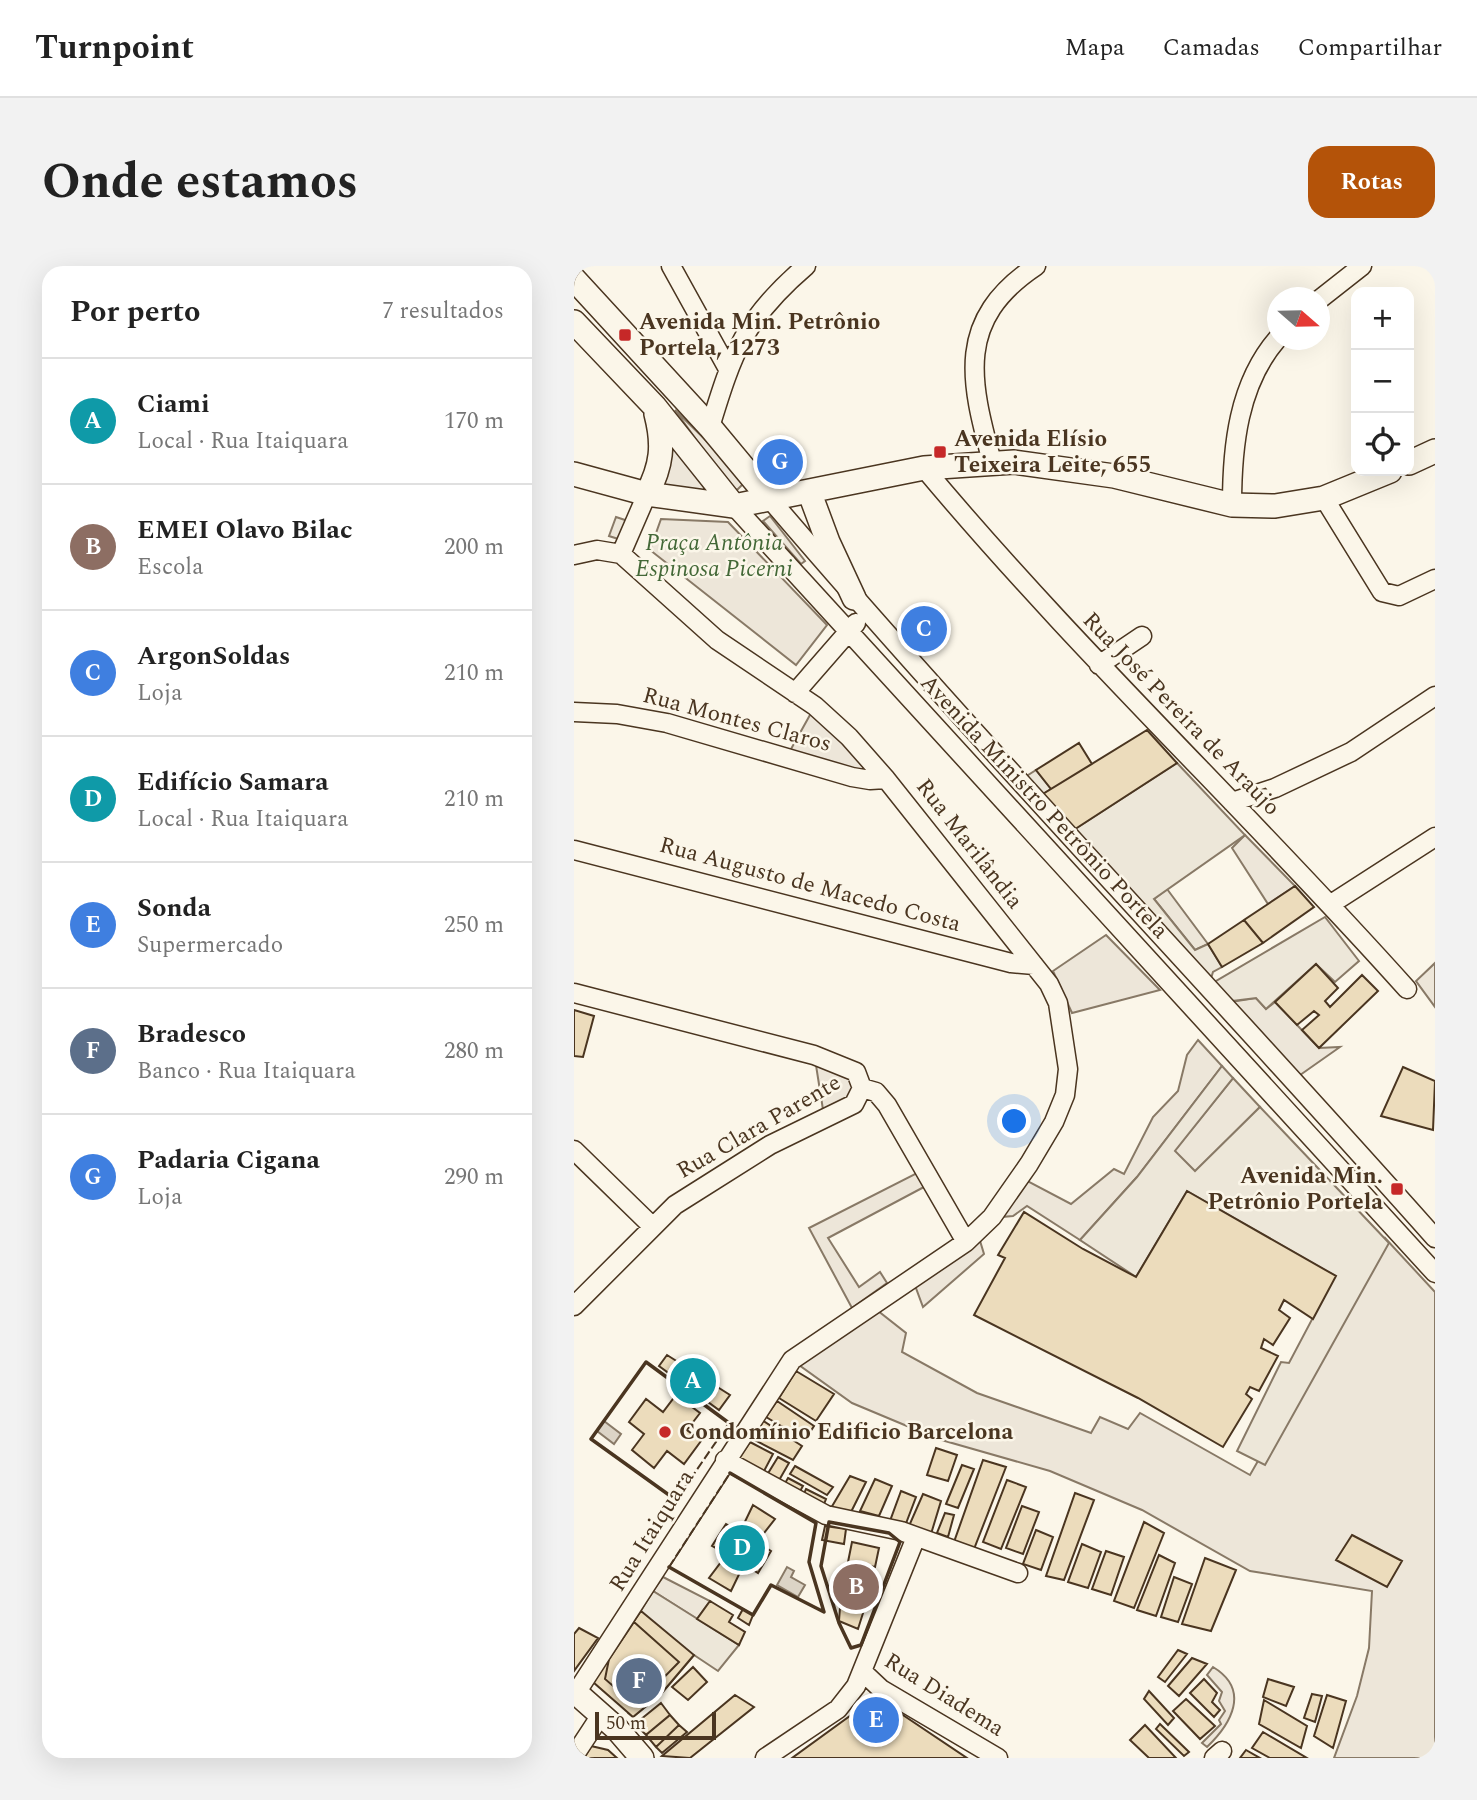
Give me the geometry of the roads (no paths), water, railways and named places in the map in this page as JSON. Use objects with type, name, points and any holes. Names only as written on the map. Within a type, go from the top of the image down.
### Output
[{"type":"main road","name":"Avenida Ministro Petrônio Portela","points":[[574,279],[710,427],[769,498]]},
{"type":"main road","name":"Avenida Ministro Petrônio Portela","points":[[578,330],[654,407],[734,506]]},
{"type":"main road","points":[[647,494],[660,465],[663,445],[654,407]]},
{"type":"main road","points":[[1414,461],[1435,451]]},
{"type":"main road","points":[[574,474],[647,494],[734,506],[924,468],[992,463],[1040,464],[1093,472],[1232,505],[1275,506],[1324,499],[1378,476]]},
{"type":"main road","points":[[809,491],[828,542],[860,605]]},
{"type":"main road","points":[[575,1692],[601,1714],[642,1758]]},
{"type":"street","points":[[671,266],[728,369]]},
{"type":"street","points":[[710,427],[728,369],[750,324],[764,304],[806,266]]},
{"type":"street","points":[[992,463],[979,413],[975,365],[977,342],[985,318],[1000,295],[1036,266]]},
{"type":"street","points":[[1330,291],[1362,266]]},
{"type":"street","points":[[1232,505],[1242,405],[1256,367],[1269,350]]},
{"type":"street","name":"Rua José Pereira de Araújo","points":[[924,468],[1100,665],[1331,904],[1407,989]]},
{"type":"street","points":[[574,555],[597,550],[621,554],[647,494]]},
{"type":"street","name":"Avenida Ministro Petrônio Portela","points":[[769,498],[860,605],[1018,782],[1216,993],[1435,1238]]},
{"type":"street","points":[[1324,499],[1375,585],[1387,595],[1399,596],[1435,579]]},
{"type":"street","name":"Avenida Ministro Petrônio Portela","points":[[734,506],[1435,1273]]},
{"type":"street","name":"Rua Marilândia","points":[[621,554],[717,640],[829,718],[886,779],[1049,984],[1058,1003],[1068,1069],[1065,1095],[1054,1122],[1029,1164],[992,1217],[966,1242]]},
{"type":"street","points":[[795,693],[849,629],[860,605]]},
{"type":"street","points":[[1100,665],[1142,636]]},
{"type":"street","points":[[1231,802],[1275,788],[1351,752],[1435,696]]},
{"type":"street","name":"Rua Montes Claros","points":[[574,712],[617,714],[667,723],[852,777],[886,779]]},
{"type":"street","points":[[1331,904],[1435,837]]},
{"type":"street","name":"Rua Augusto de Macedo Costa","points":[[574,850],[1011,963],[1034,965]]},
{"type":"street","name":"Rua Clara Parente","points":[[574,993],[814,1055],[856,1072],[862,1088],[854,1104],[770,1145],[675,1205],[575,1303]]},
{"type":"street","points":[[862,1088],[876,1092],[887,1105],[966,1242]]},
{"type":"street","points":[[574,1150],[653,1227]]},
{"type":"street","name":"Rua Itaiquara","points":[[575,1692],[792,1360],[966,1242]]},
{"type":"street","points":[[725,1460],[826,1515],[916,1536],[1018,1573]]},
{"type":"street","points":[[765,1758],[838,1709],[864,1673],[916,1536]]},
{"type":"street","name":"Rua Diadema","points":[[864,1673],[881,1689],[998,1758]]},
{"type":"street","points":[[574,1756],[601,1714]]},
{"type":"place","name":"Avenida Min. Petrônio Portela, 1273","points":[[625,335]]},
{"type":"place","name":"Avenida Elísio Teixeira Leite, 655","points":[[940,452]]},
{"type":"place","name":"Padaria Cigana","points":[[780,462]]},
{"type":"place","name":"ArgonSoldas","points":[[924,629]]},
{"type":"place","name":"Avenida Min. Petrônio Portela","points":[[1397,1189]]},
{"type":"place","name":"Ciami","points":[[693,1381]]},
{"type":"place","name":"Condomínio Edificio Barcelona","points":[[665,1432]]},
{"type":"place","name":"Edifício Samara","points":[[742,1548]]},
{"type":"place","name":"EMEI Olavo Bilac","points":[[856,1587]]},
{"type":"place","name":"Bradesco","points":[[639,1681]]},
{"type":"place","name":"Sonda","points":[[876,1720]]},
{"type":"park label","name":"Praça Antônia Espinosa Picerni","points":[[714,556]]}]
